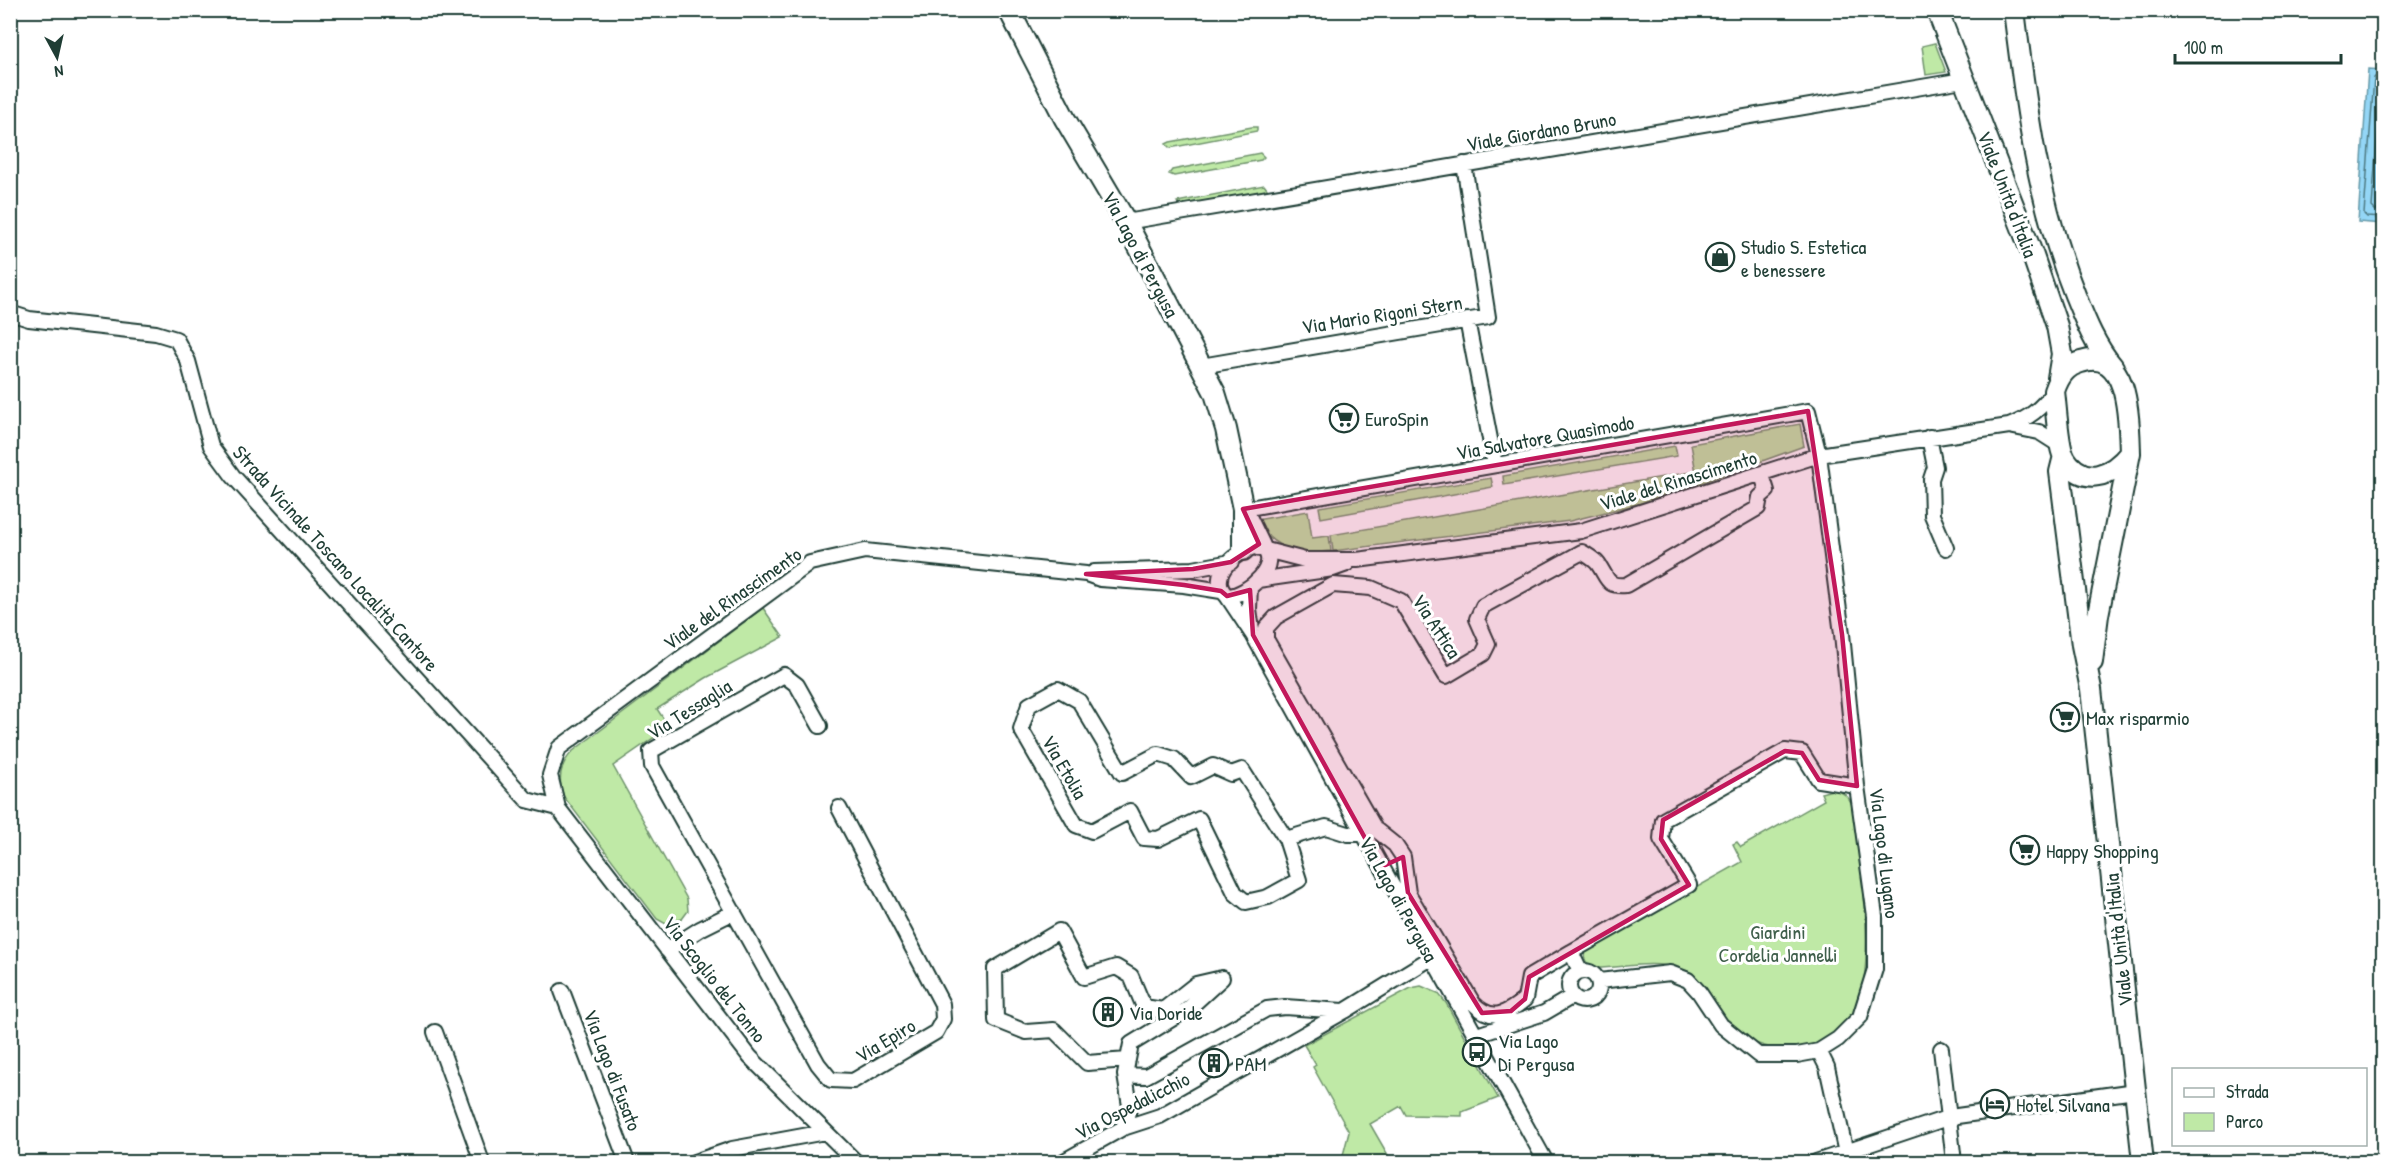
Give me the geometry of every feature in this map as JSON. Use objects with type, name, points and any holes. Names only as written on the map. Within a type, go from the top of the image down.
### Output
[{"type":"main road","name":"Via Lago di Pergusa","points":[[1009,10],[1065,119],[1126,222],[1215,393],[1226,429],[1250,552]]},
{"type":"main road","name":"Viale Unità d'Italia","points":[[2014,10],[2033,152],[2058,249],[2086,323],[2102,355],[2114,369],[2125,392],[2130,453],[2098,615],[2089,682]]},
{"type":"main road","name":"Viale Unità d'Italia","points":[[1938,11],[2033,256],[2057,326],[2062,354],[2056,386],[2062,451],[2060,472],[2082,645],[2089,682],[2143,1162]]},
{"type":"main road","points":[[2056,386],[2070,365],[2090,359],[2103,361],[2114,369]]},
{"type":"main road","points":[[2062,451],[2077,470],[2090,476],[2105,475],[2120,466],[2130,453]]},
{"type":"street","name":"Viale Giordano Bruno","points":[[1126,222],[1963,80]]},
{"type":"street","name":"Via Mario Rigoni Stern","points":[[1201,366],[1488,316],[1464,164]]},
{"type":"street","name":"Strada Vicinale Toscano Località Cantore","points":[[10,313],[29,319],[156,333],[176,339],[188,361],[211,446],[234,476],[527,800],[558,808]]},
{"type":"street","points":[[1467,320],[1495,465]]},
{"type":"street","name":"Viale del Rinascimento","points":[[1357,560],[1581,531],[1819,455],[2009,426],[2028,418],[2043,406],[2056,386]]},
{"type":"street","name":"Via Salvatore Quasìmodo","points":[[1243,509],[1823,408]]},
{"type":"street","points":[[1808,411],[1819,455]]},
{"type":"street","name":"Viale del Rinascimento","points":[[2009,426],[2039,432],[2062,451]]},
{"type":"street","points":[[1929,437],[1935,467],[1930,479],[1932,515],[1946,548]]},
{"type":"street","name":"Via Lago di Lugano","points":[[1599,981],[1670,973],[1688,980],[1721,1025],[1758,1055],[1797,1055],[1819,1051],[1838,1039],[1860,1017],[1875,969],[1875,916],[1857,786],[1842,634],[1819,455]]},
{"type":"street","name":"Via Attica","points":[[1403,857],[1395,845],[1376,830],[1266,639],[1266,628],[1276,617],[1333,585],[1371,588],[1401,601],[1446,676],[1483,654],[1488,644],[1478,619],[1483,606],[1582,552],[1597,562],[1606,580],[1616,586],[1626,585],[1758,508],[1760,497],[1767,491],[1762,475]]},
{"type":"street","points":[[1250,552],[1268,564],[1254,583],[1242,593],[1224,593],[1220,574],[1250,552],[1272,550],[1305,560],[1357,560]]},
{"type":"street","name":"Viale del Rinascimento","points":[[558,808],[550,775],[559,748],[810,563],[865,551],[1086,574],[1100,579],[1184,585],[1224,593]]},
{"type":"street","name":"Viale del Rinascimento","points":[[1086,574],[1101,570],[1193,569],[1250,552]]},
{"type":"street","points":[[1254,583],[1332,569],[1357,560]]},
{"type":"street","points":[[1253,635],[1249,609],[1254,583]]},
{"type":"street","name":"Via Lago di Pergusa","points":[[1224,593],[1253,635],[1546,1162]]},
{"type":"street","name":"Via Tessaglia","points":[[734,912],[652,766],[651,751],[784,675],[797,685],[820,726]]},
{"type":"street","name":"Via Etolia","points":[[1058,689],[1079,701],[1122,772],[1158,754],[1174,759],[1191,777],[1213,766],[1231,774],[1242,770],[1286,839],[1299,880],[1268,897],[1246,902],[1235,893],[1199,819],[1158,839],[1144,838],[1130,811],[1092,831],[1076,825],[1021,729],[1029,705],[1058,689]]},
{"type":"street","points":[[1381,867],[1403,857],[1408,893],[1473,1004],[1482,1013],[1494,1016],[1510,1011],[1525,999],[1529,976],[1689,885],[1661,839],[1663,820],[1785,751],[1802,753],[1819,780],[1857,786]]},
{"type":"street","name":"Via Scoglio del Tonno","points":[[558,808],[750,1057],[856,1162]]},
{"type":"street","name":"Via Epiro","points":[[734,912],[818,1064],[831,1080],[853,1081],[936,1032],[943,1019],[942,1004],[839,808]]},
{"type":"street","points":[[1286,839],[1326,827],[1348,834],[1364,834]]},
{"type":"street","points":[[667,950],[734,912]]},
{"type":"street","points":[[1123,1128],[1130,1106],[1125,1075],[1128,1060],[1131,1044],[1188,1009],[1222,978],[1196,984],[1163,1010],[1144,1007],[1131,976],[1116,967],[1084,977],[1059,930],[995,969],[996,1020],[1026,1032],[1054,1030],[1088,1063],[1128,1060]]},
{"type":"street","points":[[1571,952],[1580,971]]},
{"type":"street","name":"Via Ospedalicchio","points":[[1062,1162],[1123,1128],[1160,1116],[1345,1011],[1431,958]]},
{"type":"street","points":[[1580,971],[1593,974],[1599,981],[1598,991],[1592,999],[1582,1001],[1570,992],[1569,982],[1580,971]]},
{"type":"street","name":"Via Lago di Fusato","points":[[562,991],[627,1162]]},
{"type":"street","points":[[1477,1035],[1544,1013],[1573,996]]},
{"type":"street","points":[[1125,1075],[1146,1076],[1267,1009],[1285,1007],[1345,1011]]},
{"type":"street","points":[[435,1032],[482,1162]]},
{"type":"street","points":[[1941,1049],[1954,1162]]},
{"type":"street","points":[[1819,1051],[1827,1067],[1847,1157]]},
{"type":"street","points":[[1816,1162],[1847,1157],[1950,1117],[2135,1091]]},
{"type":"street","points":[[694,1162],[732,1149],[825,1132]]},
{"type":"highlighted area","points":[[1808,411],[1842,634],[1857,786],[1819,780],[1802,753],[1785,751],[1663,820],[1661,839],[1689,885],[1529,977],[1525,999],[1511,1011],[1482,1013],[1408,893],[1403,857],[1381,867],[1253,635],[1250,590],[1227,596],[1221,591],[1184,585],[1086,574],[1193,569],[1231,562],[1259,544],[1243,509]]},
{"type":"green space","points":[[1935,43],[1946,72],[1926,75],[1922,46]]},
{"type":"green space","points":[[1257,127],[1257,131],[1170,148],[1166,144],[1170,142]]},
{"type":"green space","points":[[1260,153],[1264,157],[1261,160],[1174,176],[1169,174],[1172,170]]},
{"type":"green space","points":[[1264,185],[1267,189],[1265,191],[1180,206],[1177,202]]},
{"type":"green space","points":[[1800,424],[1804,446],[1698,484],[1691,444]]},
{"type":"green space","points":[[1675,446],[1677,456],[1504,485],[1503,476]]},
{"type":"green space","points":[[1691,472],[1693,485],[1638,504],[1570,521],[1333,551],[1331,535]]},
{"type":"green space","points":[[1491,478],[1493,487],[1321,518],[1319,507]]},
{"type":"green space","points":[[1308,511],[1312,538],[1329,536],[1331,551],[1297,551],[1278,544],[1270,538],[1256,520]]},
{"type":"green space","points":[[763,608],[783,637],[706,678],[657,709],[669,727],[613,766],[687,899],[688,911],[682,919],[666,924],[657,919],[564,797],[561,772],[565,761],[573,751]]},
{"type":"green space","name":"Giardini Cordelia Jannelli","points":[[1832,790],[1847,797],[1854,812],[1864,899],[1866,947],[1862,991],[1856,1008],[1848,1021],[1823,1043],[1809,1048],[1787,1049],[1764,1046],[1743,1037],[1727,1022],[1701,984],[1679,969],[1658,965],[1593,968],[1587,963],[1584,956],[1585,950],[1742,862],[1733,844],[1737,842],[1741,847],[1824,800],[1821,793]]},
{"type":"green space","points":[[1421,986],[1438,993],[1446,1003],[1498,1098],[1462,1112],[1462,1116],[1406,1115],[1401,1106],[1370,1124],[1392,1162],[1335,1162],[1342,1159],[1349,1132],[1313,1067],[1316,1065],[1304,1045],[1411,988]]},
{"type":"water","points":[[2368,69],[2383,70],[2383,224],[2358,222]]},
{"type":"place","name":"Studio S. Estetica e benessere","points":[[1720,257]]},
{"type":"place","name":"EuroSpin","points":[[1344,418]]},
{"type":"place","name":"Max risparmio","points":[[2065,717]]},
{"type":"place","name":"Happy Shopping","points":[[2025,850]]},
{"type":"place","name":"Via Doride","points":[[1108,1012]]},
{"type":"place","name":"Via Lago Di Pergusa","points":[[1477,1052]]},
{"type":"place","name":"PAM","points":[[1214,1063]]},
{"type":"place","name":"Hotel Silvana","points":[[1995,1104]]}]
